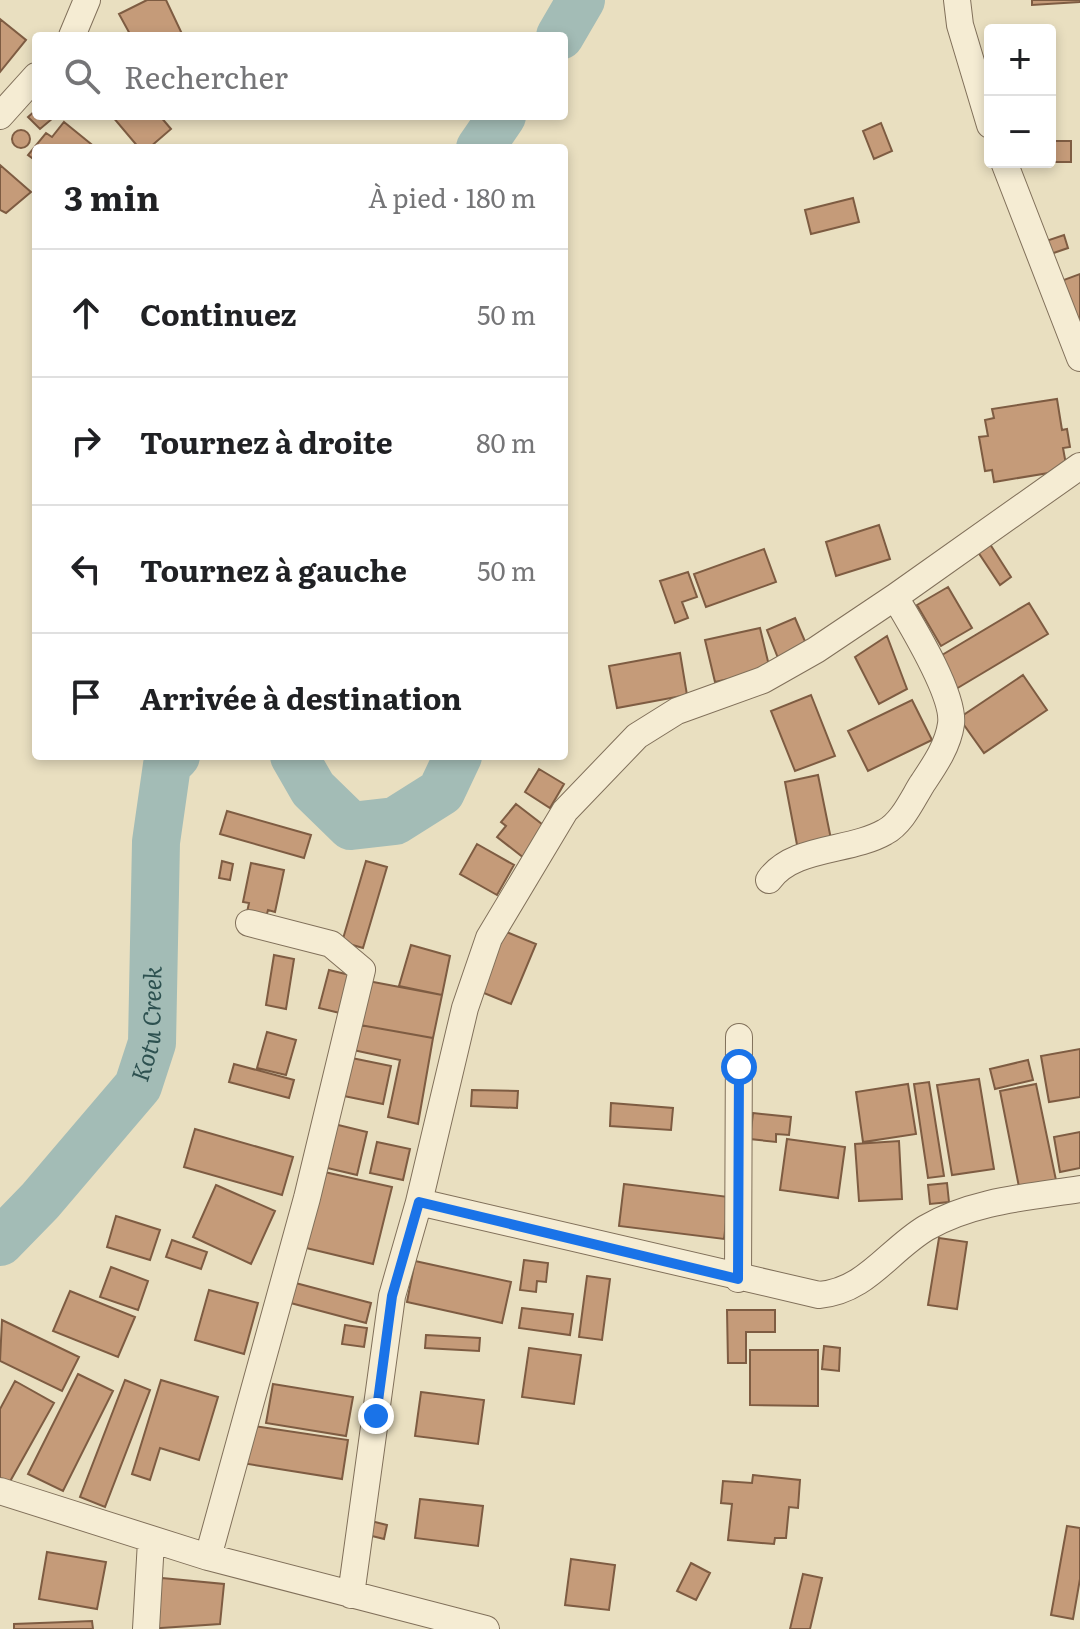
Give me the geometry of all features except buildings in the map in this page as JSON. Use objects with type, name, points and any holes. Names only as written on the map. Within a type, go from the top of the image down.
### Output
[{"type":"street","points":[[74,32],[87,0]]},
{"type":"street","points":[[957,0],[960,25],[984,105]]},
{"type":"street","points":[[0,116],[32,80]]},
{"type":"street","points":[[1006,168],[1080,358]]},
{"type":"street","points":[[351,1595],[392,1296],[419,1202],[465,1008],[489,938],[565,811],[637,736],[677,711],[763,680],[816,650],[1080,466]]},
{"type":"street","points":[[769,880],[777,869],[794,860],[887,832],[904,814],[944,748],[951,726],[947,693],[895,597]]},
{"type":"street","points":[[208,1557],[307,1198],[362,970],[331,944],[249,923]]},
{"type":"street","points":[[738,1279],[739,1037]]},
{"type":"street","points":[[419,1202],[738,1279],[819,1295],[840,1293],[859,1283],[925,1229],[964,1210],[1080,1189]]},
{"type":"street","points":[[0,1491],[151,1541],[486,1629]]},
{"type":"street","points":[[146,1629],[151,1541]]},
{"type":"waterway","name":"Kotu Creek","points":[[562,32],[581,0]]},
{"type":"waterway","name":"Kotu Creek","points":[[483,144],[499,120]]},
{"type":"waterway","name":"Kotu Creek","points":[[0,1242],[40,1201],[138,1086],[152,1043],[156,842],[167,765],[172,760]]},
{"type":"waterway","name":"Kotu Creek","points":[[296,760],[313,789],[351,826],[395,821],[441,792],[456,760]]},
{"type":"route","points":[[376,1416],[392,1296],[419,1202],[738,1279],[739,1067]]}]
